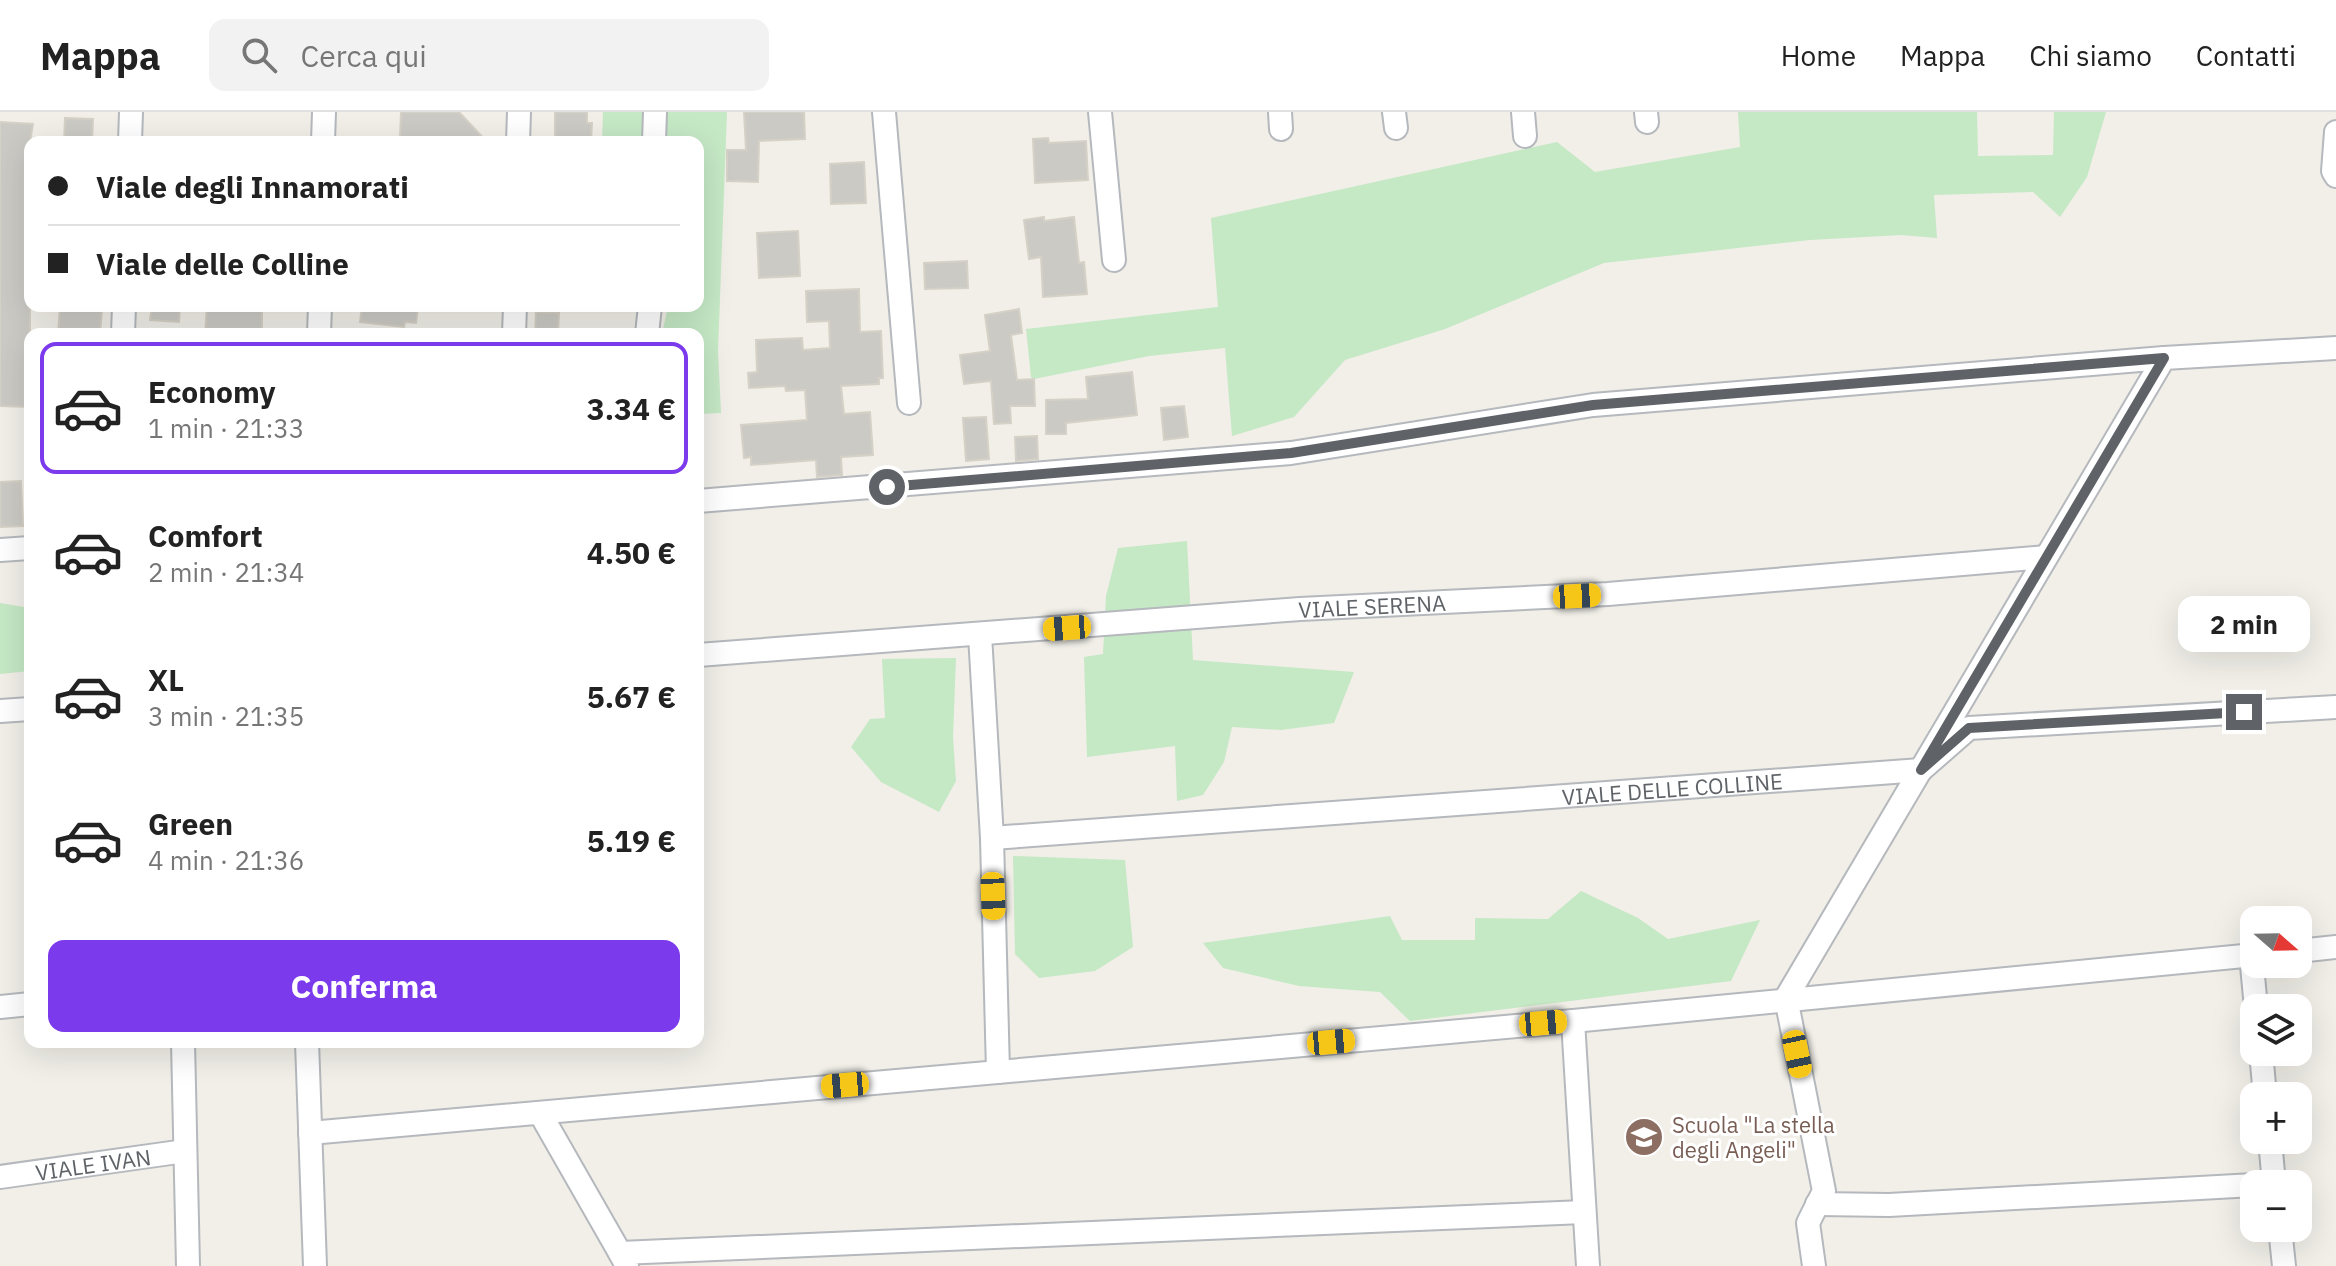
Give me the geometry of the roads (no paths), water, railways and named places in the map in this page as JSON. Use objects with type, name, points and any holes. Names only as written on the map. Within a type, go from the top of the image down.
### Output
[{"type":"street","points":[[130,136],[131,112]]},
{"type":"street","points":[[323,136],[324,112]]},
{"type":"street","points":[[518,136],[519,112]]},
{"type":"street","points":[[654,136],[655,112]]},
{"type":"street","points":[[884,112],[909,403]]},
{"type":"street","points":[[1100,112],[1114,260]]},
{"type":"street","points":[[1523,112],[1525,136]]},
{"type":"street","points":[[2336,132],[2333,171],[2336,176]]},
{"type":"street","points":[[704,501],[1291,453],[1593,405],[2164,358],[2336,348]]},
{"type":"street","points":[[1814,1266],[1808,1223],[1824,1191],[1786,998],[2164,358]]},
{"type":"street","points":[[0,550],[24,548]]},
{"type":"street","name":"VIALE SERENA","points":[[704,655],[1300,609],[1608,594],[2046,557]]},
{"type":"street","points":[[980,635],[992,838],[998,1072]]},
{"type":"street","points":[[1921,770],[1969,728],[2336,707]]},
{"type":"street","points":[[0,711],[24,709]]},
{"type":"street","name":"VIALE DELLE COLLINE","points":[[992,838],[1921,770]]},
{"type":"street","points":[[2312,950],[2336,947]]},
{"type":"street","points":[[310,1133],[1573,1021],[2240,956]]},
{"type":"street","points":[[0,1007],[24,1005]]},
{"type":"street","points":[[1573,1021],[1588,1266]]},
{"type":"street","points":[[183,1048],[188,1266]]},
{"type":"street","points":[[307,1048],[315,1266]]},
{"type":"street","points":[[540,1113],[623,1259],[1584,1212]]},
{"type":"street","name":"VIALE IVAN","points":[[0,1177],[185,1151]]},
{"type":"street","points":[[1817,1204],[1889,1205],[2240,1186]]},
{"type":"street","points":[[2281,1242],[2284,1266]]},
{"type":"place","name":"Scuola \"La stella degli Angeli\"","points":[[1644,1137]]}]
